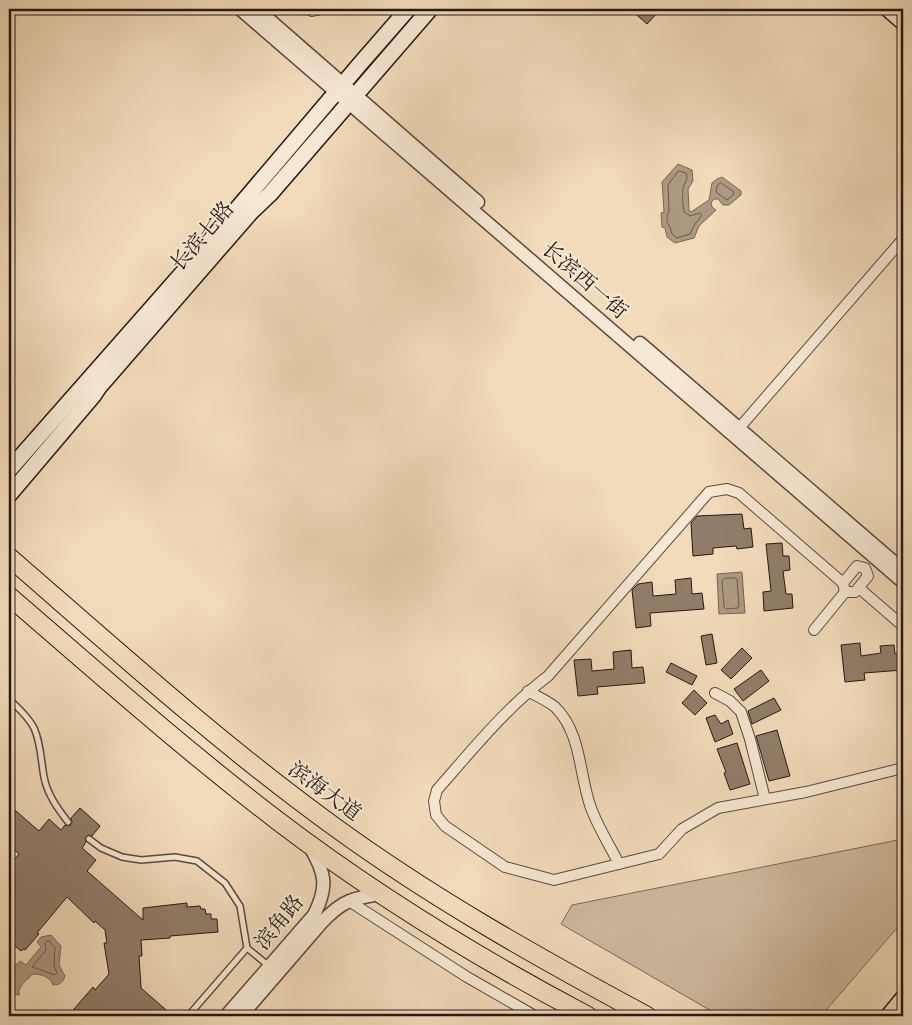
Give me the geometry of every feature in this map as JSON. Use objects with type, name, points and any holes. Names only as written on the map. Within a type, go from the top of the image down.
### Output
[{"type":"highway","name":"滨海大道","points":[[9,557],[220,739],[333,825],[390,865],[448,902],[568,973],[648,1016]]},
{"type":"highway","points":[[9,596],[185,747],[308,843],[382,894],[474,952],[588,1016]]},
{"type":"main road","name":"长滨七路","points":[[9,470],[186,269],[408,9]]},
{"type":"main road","name":"长滨七路","points":[[9,495],[94,396],[99,387],[250,212],[270,194],[430,9]]},
{"type":"main road","points":[[888,9],[903,22]]},
{"type":"main road","points":[[900,9],[903,12]]},
{"type":"main road","points":[[889,1016],[903,999]]},
{"type":"street","name":"长滨西一街","points":[[240,9],[340,88],[736,431],[903,570]]},
{"type":"street","name":"长滨西一街","points":[[257,9],[340,88]]},
{"type":"street","points":[[309,9],[312,11],[321,9]]},
{"type":"street","points":[[736,431],[903,239]]},
{"type":"street","name":"长滨西一街","points":[[736,431],[903,582]]},
{"type":"street","points":[[865,568],[868,576],[855,592],[844,588],[738,493],[727,489],[709,492],[548,676],[528,691],[502,717],[437,790],[434,801],[436,815],[446,826],[505,867],[554,880],[659,854],[682,829],[718,808],[806,792],[903,768]]},
{"type":"street","points":[[865,568],[874,557]]},
{"type":"street","points":[[814,630],[857,566],[865,568]]},
{"type":"street","points":[[859,588],[903,626]]},
{"type":"street","points":[[528,691],[555,707],[568,725],[578,752],[585,788],[592,810],[619,864]]},
{"type":"street","points":[[715,693],[730,701],[741,712],[765,799]]},
{"type":"street","name":"滨角路","points":[[226,1016],[314,915],[322,898],[325,885],[318,860],[308,843]]},
{"type":"street","name":"滨角路","points":[[241,1016],[336,907],[359,898],[382,894]]},
{"type":"street","points":[[349,901],[467,977],[536,1016]]},
{"type":"lane","points":[[9,699],[28,717],[35,730],[45,780],[57,808],[68,822]]},
{"type":"lane","points":[[89,840],[101,848],[122,857],[141,860],[175,857],[197,861],[225,883],[240,906],[247,948],[269,966]]},
{"type":"lane","points":[[188,1016],[247,948]]},
{"type":"shaded area","points":[[903,839],[903,921],[821,1016],[720,1016],[561,924],[572,905]]},
{"type":"water","points":[[678,164],[692,170],[693,181],[688,189],[689,210],[691,212],[709,200],[712,183],[722,177],[741,191],[741,195],[729,205],[723,205],[718,199],[714,199],[711,203],[712,207],[716,210],[699,226],[694,238],[675,243],[667,237],[665,228],[662,227],[661,213],[664,212],[662,182]]},
{"type":"water","points":[[742,572],[745,613],[719,614],[717,574]]},
{"type":"water","points":[[51,935],[61,946],[59,965],[65,976],[63,980],[59,984],[53,985],[45,976],[33,974],[21,986],[19,995],[14,994],[9,988],[9,959],[16,965],[20,961],[26,965],[41,947],[37,942],[41,937]]},
{"type":"building","points":[[630,9],[661,9],[647,24]]},
{"type":"building","points":[[742,514],[744,529],[751,528],[753,547],[737,549],[736,546],[713,548],[713,554],[693,556],[691,523],[697,516]]},
{"type":"building","points":[[782,543],[783,556],[789,556],[790,570],[783,571],[786,594],[792,594],[793,608],[764,611],[763,592],[771,591],[766,544]]},
{"type":"building","points":[[691,578],[692,594],[702,593],[704,609],[650,613],[651,626],[636,628],[632,590],[638,584],[652,582],[653,596],[676,594],[675,580]]},
{"type":"building","points":[[712,634],[717,663],[706,665],[701,636]]},
{"type":"building","points":[[860,643],[861,656],[881,653],[880,646],[894,645],[895,654],[903,653],[903,670],[864,673],[865,680],[845,682],[841,645]]},
{"type":"building","points":[[742,648],[752,658],[731,679],[721,670]]},
{"type":"building","points":[[631,650],[632,668],[643,667],[645,683],[597,687],[598,694],[578,696],[574,660],[591,659],[592,671],[614,669],[613,652]]},
{"type":"building","points":[[671,663],[697,676],[692,685],[666,672]]},
{"type":"building","points":[[761,670],[769,681],[743,701],[734,689]]},
{"type":"building","points":[[694,690],[707,703],[695,715],[682,703]]},
{"type":"building","points":[[774,698],[781,710],[752,724],[748,711]]},
{"type":"building","points":[[715,715],[721,724],[728,720],[733,734],[715,742],[706,718]]},
{"type":"building","points":[[777,730],[790,776],[769,781],[756,736]]},
{"type":"building","points":[[737,743],[750,784],[730,790],[724,773],[726,772],[717,749]]},
{"type":"building","points":[[9,805],[39,831],[49,819],[61,830],[65,825],[70,826],[71,818],[80,808],[100,826],[92,836],[88,835],[85,838],[86,842],[82,848],[96,860],[87,871],[143,920],[143,908],[187,903],[187,907],[200,906],[201,909],[205,909],[206,914],[211,914],[211,919],[217,919],[218,932],[141,940],[142,956],[139,956],[141,988],[173,1016],[68,1016],[93,987],[95,990],[109,974],[104,943],[107,943],[105,930],[95,921],[94,923],[67,897],[25,950],[21,951],[14,945],[9,951],[9,866],[19,854],[9,845]]}]
